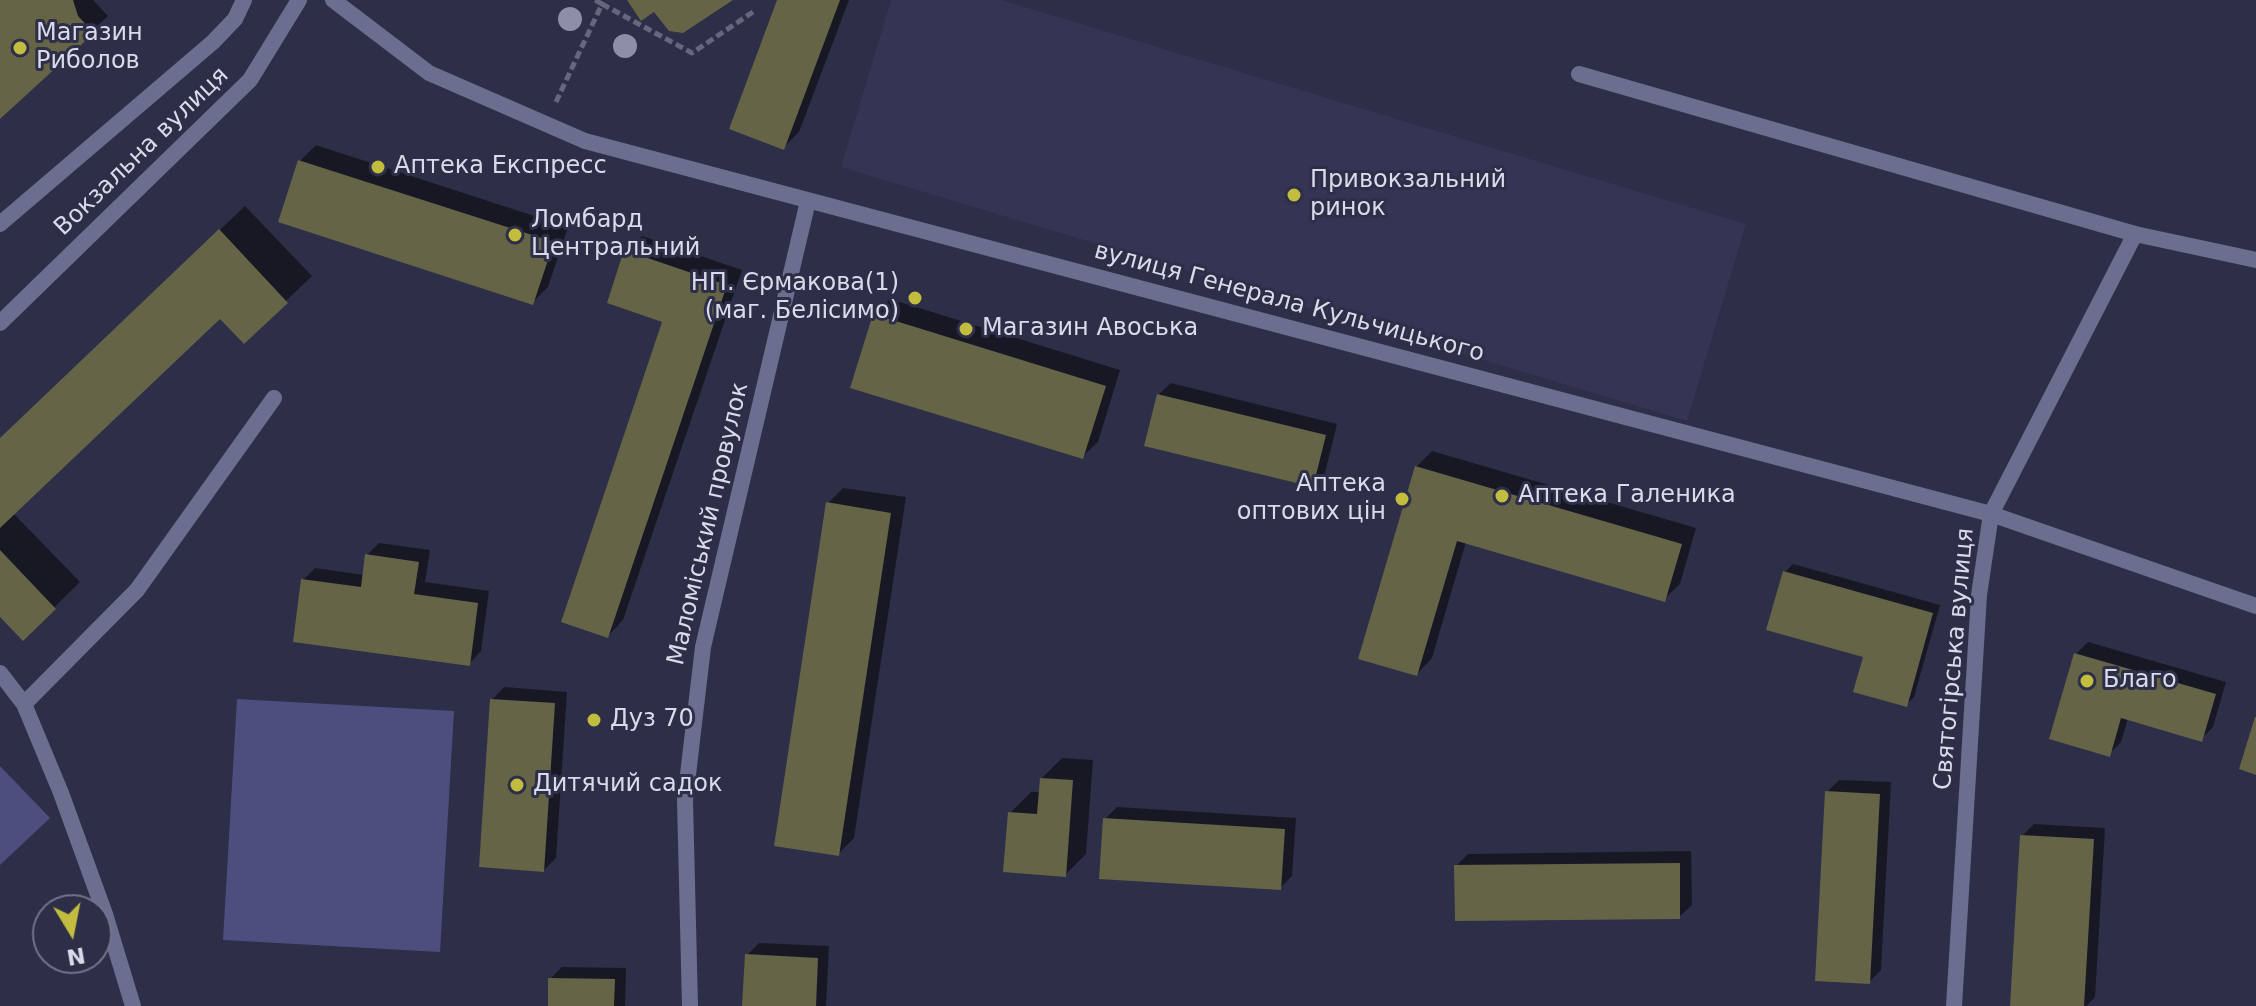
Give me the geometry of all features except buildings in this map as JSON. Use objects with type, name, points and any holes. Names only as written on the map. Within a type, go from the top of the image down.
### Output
[{"type":"street","name":"Вокзальна вулиця","points":[[0,224],[213,42],[235,19],[244,0]]},
{"type":"street","name":"Вокзальна вулиця","points":[[0,323],[250,80],[299,0]]},
{"type":"street","name":"вулиця Генерала Кульчицького","points":[[333,0],[429,73],[585,141],[1991,514],[2256,606]]},
{"type":"street","points":[[1579,74],[2135,234],[2256,260]]},
{"type":"street","name":"Маломіський провулок","points":[[690,1006],[685,800],[703,647],[808,201]]},
{"type":"street","name":"Святогірська вулиця","points":[[1954,1006],[1979,595],[1991,514],[2135,234]]},
{"type":"street","points":[[24,704],[137,590],[274,398]]},
{"type":"street","points":[[0,673],[24,704],[90,873],[133,1006]]},
{"type":"path","points":[[595,0],[692,53],[753,12]]},
{"type":"path","points":[[546,124],[602,4]]},
{"type":"shaded area","name":"Привокзальний ринок","points":[[891,0],[1001,0],[1746,224],[1687,421],[841,167]]},
{"type":"shaded area","points":[[237,699],[454,711],[440,952],[223,940]]},
{"type":"shaded area","points":[[0,766],[50,818],[0,865]]},
{"type":"place","name":"Магазин Риболов","points":[[20,48]]},
{"type":"place","name":"Аптека Експресс","points":[[378,167]]},
{"type":"place","name":"Привокзальний ринок","points":[[1294,195]]},
{"type":"place","name":"Ломбард Центральний","points":[[515,235]]},
{"type":"place","name":"НП. Єрмакова(1) (маг. Белісимо)","points":[[915,298]]},
{"type":"place","name":"Магазин Авоська","points":[[966,329]]},
{"type":"place","name":"Аптека Галеника","points":[[1502,496]]},
{"type":"place","name":"Аптека оптових цін","points":[[1402,499]]},
{"type":"place","name":"Благо","points":[[2087,681]]},
{"type":"place","name":"Дуз 70","points":[[594,720]]},
{"type":"place","name":"Дитячий садок","points":[[517,785]]}]
